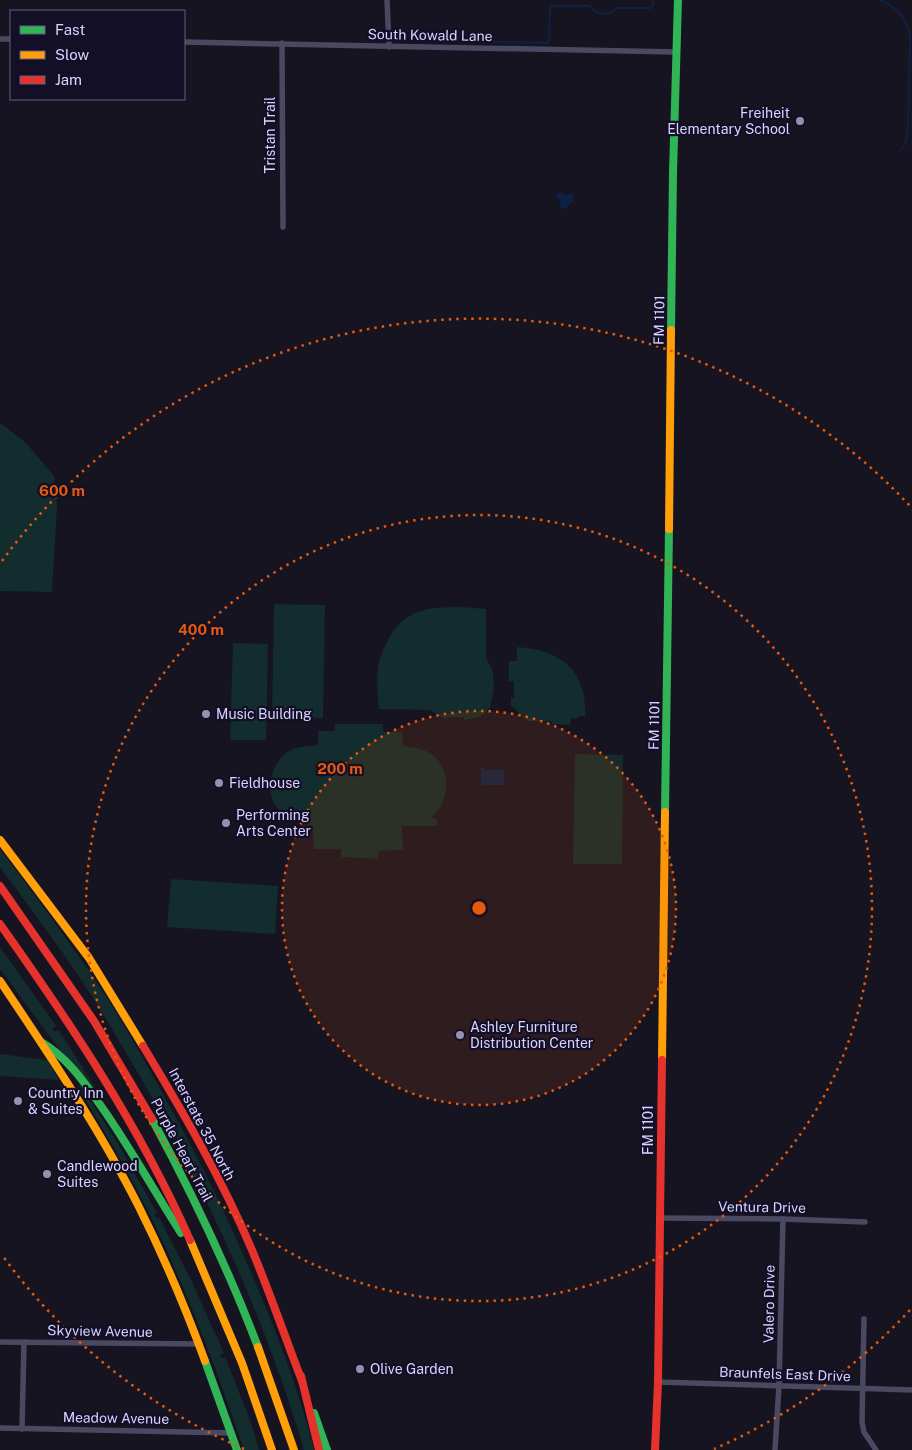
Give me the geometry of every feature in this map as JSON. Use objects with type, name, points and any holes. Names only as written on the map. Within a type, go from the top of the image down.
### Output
[{"type":"main road","name":"FM 1101","points":[[654,1450],[658,1382],[678,0]]},
{"type":"main road","name":"Interstate 35 North","points":[[0,840],[89,958],[210,1162],[252,1250],[301,1376],[327,1450]]},
{"type":"main road","name":"Purple Heart Trail","points":[[0,886],[89,1014],[132,1083],[178,1167],[219,1251],[245,1312],[266,1366],[294,1450]]},
{"type":"main road","points":[[0,924],[73,1029],[125,1114],[156,1170],[199,1261],[250,1388],[272,1450]]},
{"type":"main road","points":[[0,981],[88,1114],[136,1202],[200,1344],[237,1450]]},
{"type":"main road","points":[[41,1042],[53,1048],[67,1062],[94,1097],[131,1150],[162,1206],[199,1261]]},
{"type":"main road","points":[[301,1376],[319,1450]]},
{"type":"street","points":[[387,0],[389,47]]},
{"type":"street","name":"South Kowald Lane","points":[[185,42],[676,52]]},
{"type":"street","name":"Tristan Trail","points":[[282,43],[283,227]]},
{"type":"street","name":"Ventura Drive","points":[[660,1218],[865,1222]]},
{"type":"street","name":"Valero Drive","points":[[775,1450],[779,1386],[783,1219]]},
{"type":"street","points":[[864,1320],[862,1427],[876,1450]]},
{"type":"street","name":"Skyview Avenue","points":[[0,1342],[200,1344]]},
{"type":"street","points":[[22,1429],[24,1342]]},
{"type":"street","name":"Braunfels East Drive","points":[[658,1382],[912,1390]]},
{"type":"street","name":"Meadow Avenue","points":[[0,1428],[231,1433]]},
{"type":"green space","points":[[0,423],[25,442],[54,476],[57,506],[52,592],[0,591]]},
{"type":"green space","points":[[274,604],[325,605],[323,718],[272,717]]},
{"type":"green space","points":[[461,607],[486,609],[486,657],[493,672],[494,690],[490,708],[480,717],[464,720],[464,717],[448,717],[445,719],[430,710],[379,709],[377,672],[383,651],[393,631],[409,616],[418,612],[427,609]]},
{"type":"green space","points":[[233,643],[268,644],[266,740],[230,740]]},
{"type":"green space","points":[[517,647],[549,653],[567,664],[574,671],[584,695],[586,716],[571,718],[570,725],[552,724],[551,721],[527,721],[511,705],[511,698],[514,698],[514,681],[509,681],[509,661],[517,661]]},
{"type":"green space","points":[[335,724],[383,724],[383,732],[402,732],[403,746],[423,750],[433,755],[444,770],[446,778],[445,796],[442,804],[431,818],[437,818],[437,826],[402,826],[403,850],[379,851],[378,859],[341,857],[341,849],[314,849],[312,825],[293,820],[285,815],[274,803],[270,785],[272,775],[281,757],[297,748],[318,745],[318,731],[335,731]]},
{"type":"green space","points":[[575,754],[623,755],[622,864],[573,864]]},
{"type":"green space","points":[[0,849],[104,993],[162,1092],[194,1152],[234,1233],[273,1326],[300,1400],[314,1450],[304,1450],[264,1333],[241,1276],[187,1164],[128,1055],[85,985],[0,867]]},
{"type":"green space","points":[[171,879],[278,886],[275,934],[167,927]]},
{"type":"green space","points":[[0,947],[56,1026],[52,1029],[55,1032],[59,1030],[104,1102],[56,1045],[0,969]]},
{"type":"green space","points":[[0,1054],[47,1060],[59,1080],[0,1076]]},
{"type":"green space","points":[[81,1086],[117,1142],[157,1213],[154,1215],[156,1218],[159,1217],[193,1284],[224,1353],[220,1355],[221,1358],[225,1357],[252,1425],[259,1450],[244,1450],[211,1357],[174,1266],[138,1192],[78,1088]]},
{"type":"water","points":[[559,192],[566,195],[572,193],[574,201],[566,209],[559,206],[561,203],[556,195]]},
{"type":"water","points":[[481,768],[485,768],[485,770],[504,770],[504,785],[481,785]]},
{"type":"waterway","points":[[465,41],[547,43],[549,41],[550,8],[552,6],[589,6],[596,12],[604,14],[610,13],[617,8],[651,8],[653,0]]},
{"type":"waterway","points":[[880,0],[900,14],[909,30],[910,37],[908,127],[906,142],[901,150]]},
{"type":"traffic: fast","points":[[671,330],[678,0]]},
{"type":"traffic: fast","points":[[665,812],[669,529]]},
{"type":"traffic: fast","points":[[41,1042],[59,1055],[88,1088],[122,1137],[181,1233]]},
{"type":"traffic: fast","points":[[152,1119],[209,1231],[258,1347]]},
{"type":"traffic: fast","points":[[205,1361],[237,1450]]},
{"type":"traffic: fast","points":[[314,1413],[327,1450]]},
{"type":"traffic: slow","points":[[669,529],[671,330]]},
{"type":"traffic: slow","points":[[662,1060],[665,812]]},
{"type":"traffic: slow","points":[[0,840],[89,958],[143,1046]]},
{"type":"traffic: slow","points":[[0,981],[73,1092],[124,1178],[166,1264],[205,1361]]},
{"type":"traffic: slow","points":[[190,1240],[242,1363],[272,1450]]},
{"type":"traffic: slow","points":[[258,1347],[294,1450]]},
{"type":"traffic: jam","points":[[0,886],[94,1021],[152,1119]]},
{"type":"traffic: jam","points":[[0,924],[53,1000],[103,1077],[149,1157],[190,1240]]},
{"type":"traffic: jam","points":[[143,1046],[173,1096],[228,1197],[265,1282],[302,1381]]},
{"type":"traffic: jam","points":[[655,1450],[658,1382],[662,1060]]},
{"type":"traffic: jam","points":[[301,1376],[319,1450]]},
{"type":"place","name":"Freiheit Elementary School","points":[[800,121]]},
{"type":"place","name":"Music Building","points":[[206,714]]},
{"type":"place","name":"Fieldhouse","points":[[219,783]]},
{"type":"place","name":"Performing Arts Center","points":[[226,823]]},
{"type":"place","name":"Ashley Furniture Distribution Center","points":[[460,1035]]},
{"type":"place","name":"Country Inn & Suites","points":[[18,1101]]},
{"type":"place","name":"Candlewood Suites","points":[[47,1174]]},
{"type":"place","name":"Olive Garden","points":[[360,1369]]}]
